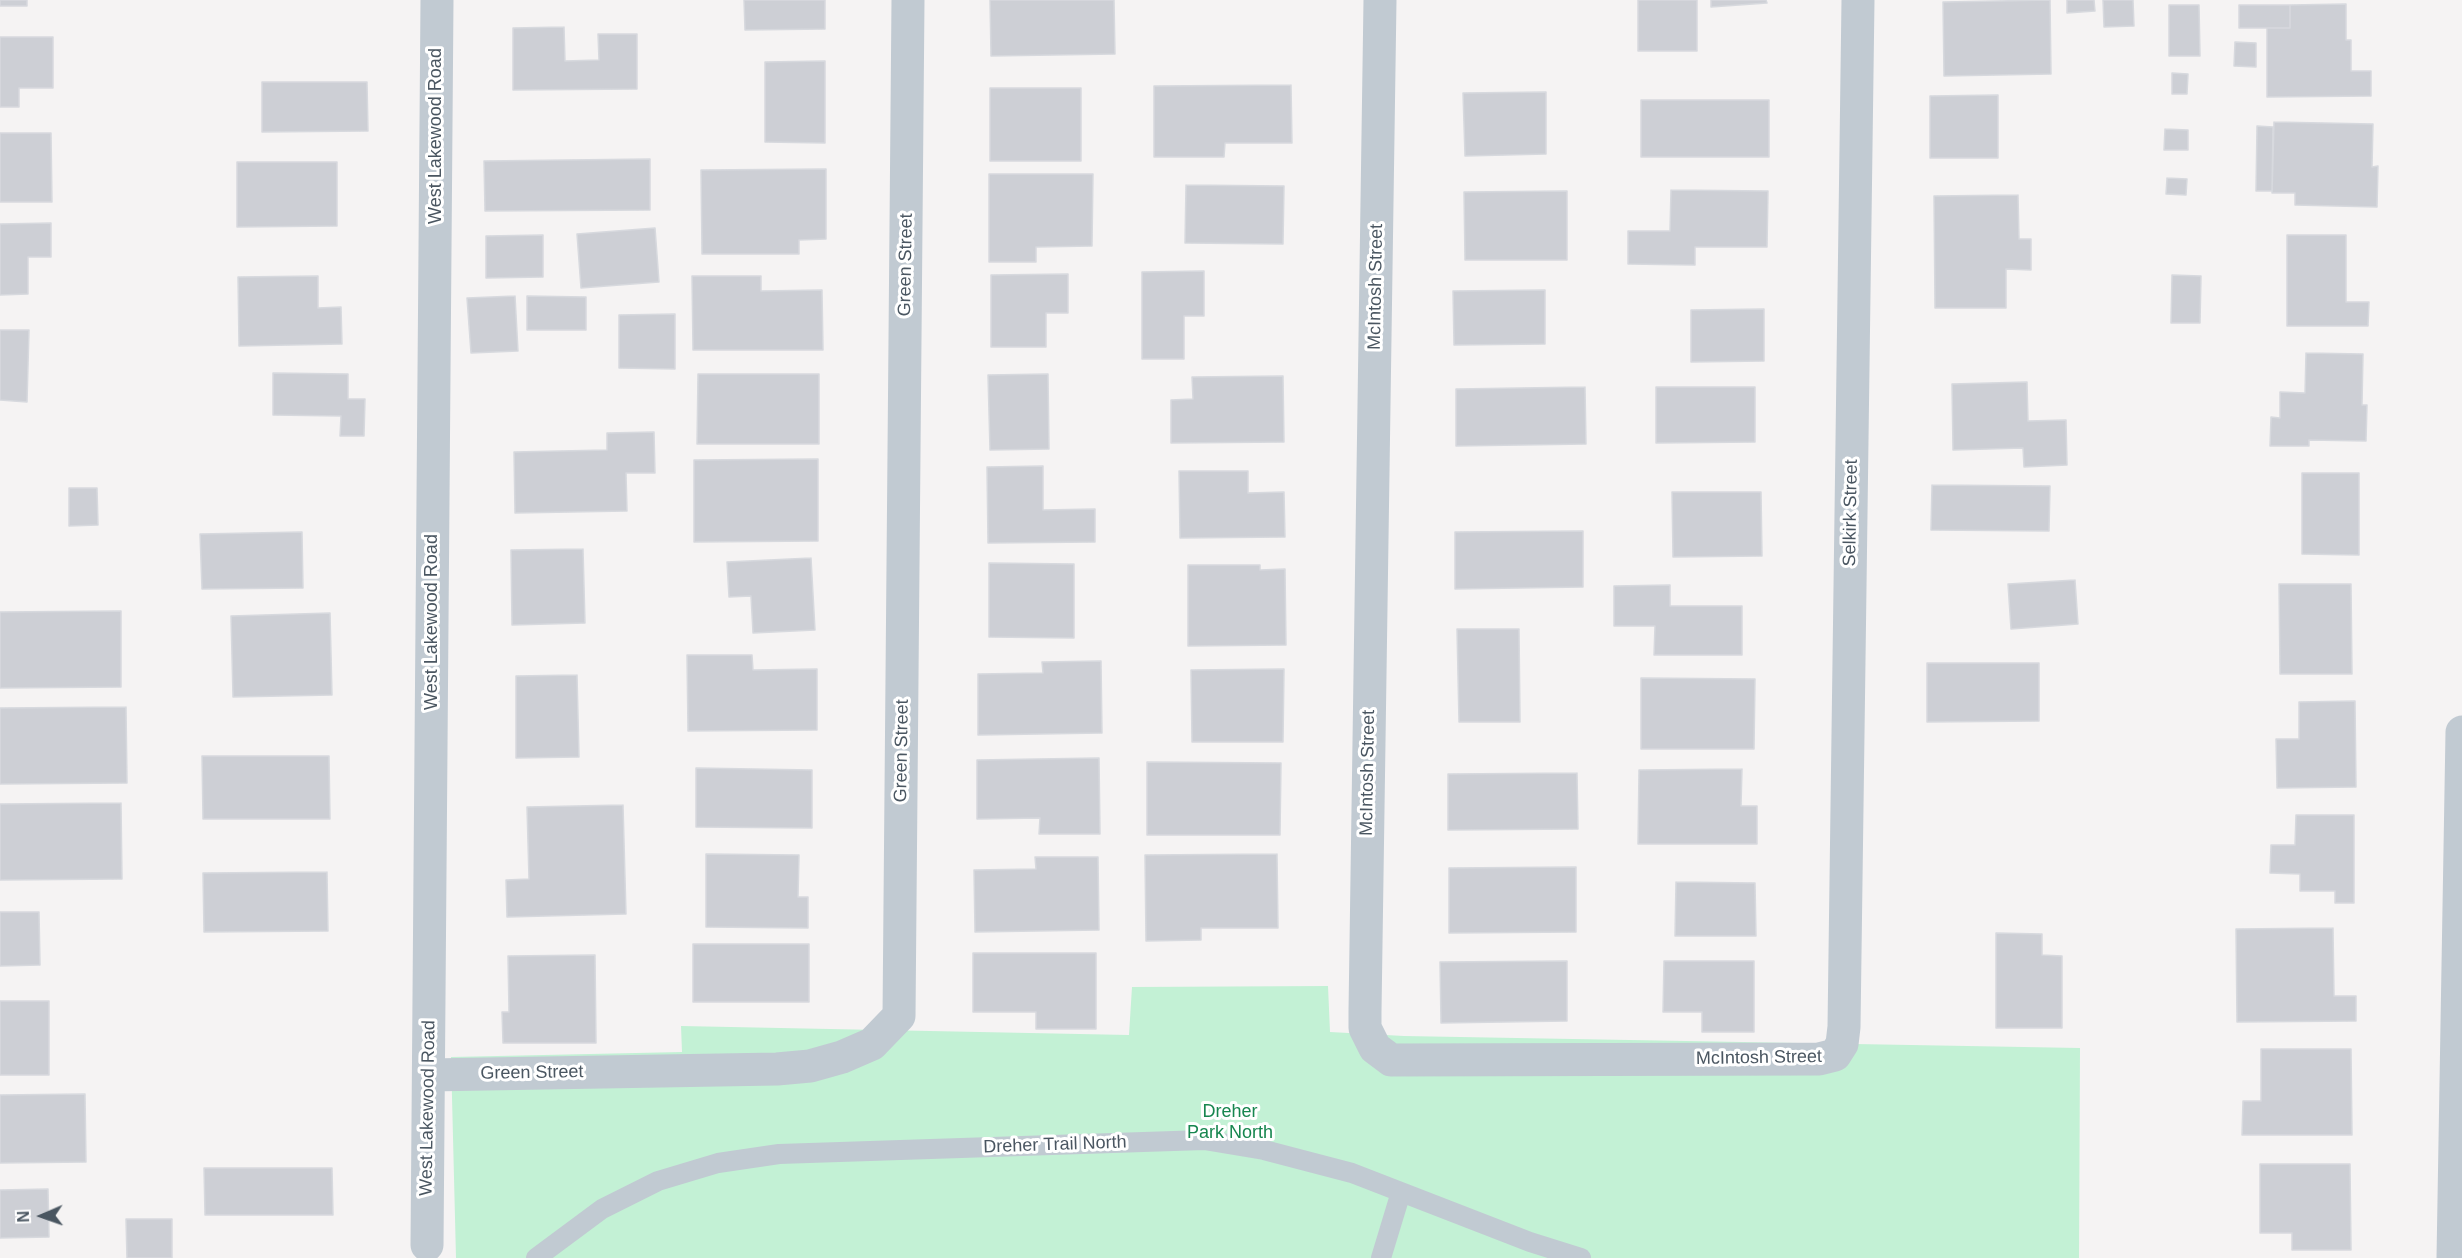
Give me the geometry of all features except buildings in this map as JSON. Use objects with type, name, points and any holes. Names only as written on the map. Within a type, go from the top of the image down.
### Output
[{"type":"street","name":"West Lakewood Road","points":[[427,1245],[437,0]]},
{"type":"street","name":"Green Street","points":[[429,1075],[777,1069],[810,1066],[842,1057],[872,1044],[899,1016],[908,0]]},
{"type":"street","name":"McIntosh Street","points":[[1380,0],[1365,1028],[1375,1048],[1391,1060],[1819,1059],[1835,1055],[1842,1044],[1844,1027]]},
{"type":"street","name":"Selkirk Street","points":[[1844,1027],[1858,0]]},
{"type":"street","points":[[2453,1258],[2462,732]]},
{"type":"lane","name":"Dreher Trail North","points":[[536,1258],[602,1209],[658,1181],[718,1163],[779,1154],[1204,1140],[1275,1152],[1352,1173],[1530,1242],[1581,1258]]},
{"type":"lane","points":[[1381,1258],[1401,1192]]},
{"type":"green space","name":"Dreher Park North","points":[[1328,986],[1330,1032],[1404,1036],[2080,1048],[2079,1258],[456,1258],[451,1057],[682,1052],[681,1026],[1129,1035],[1132,987]]}]
